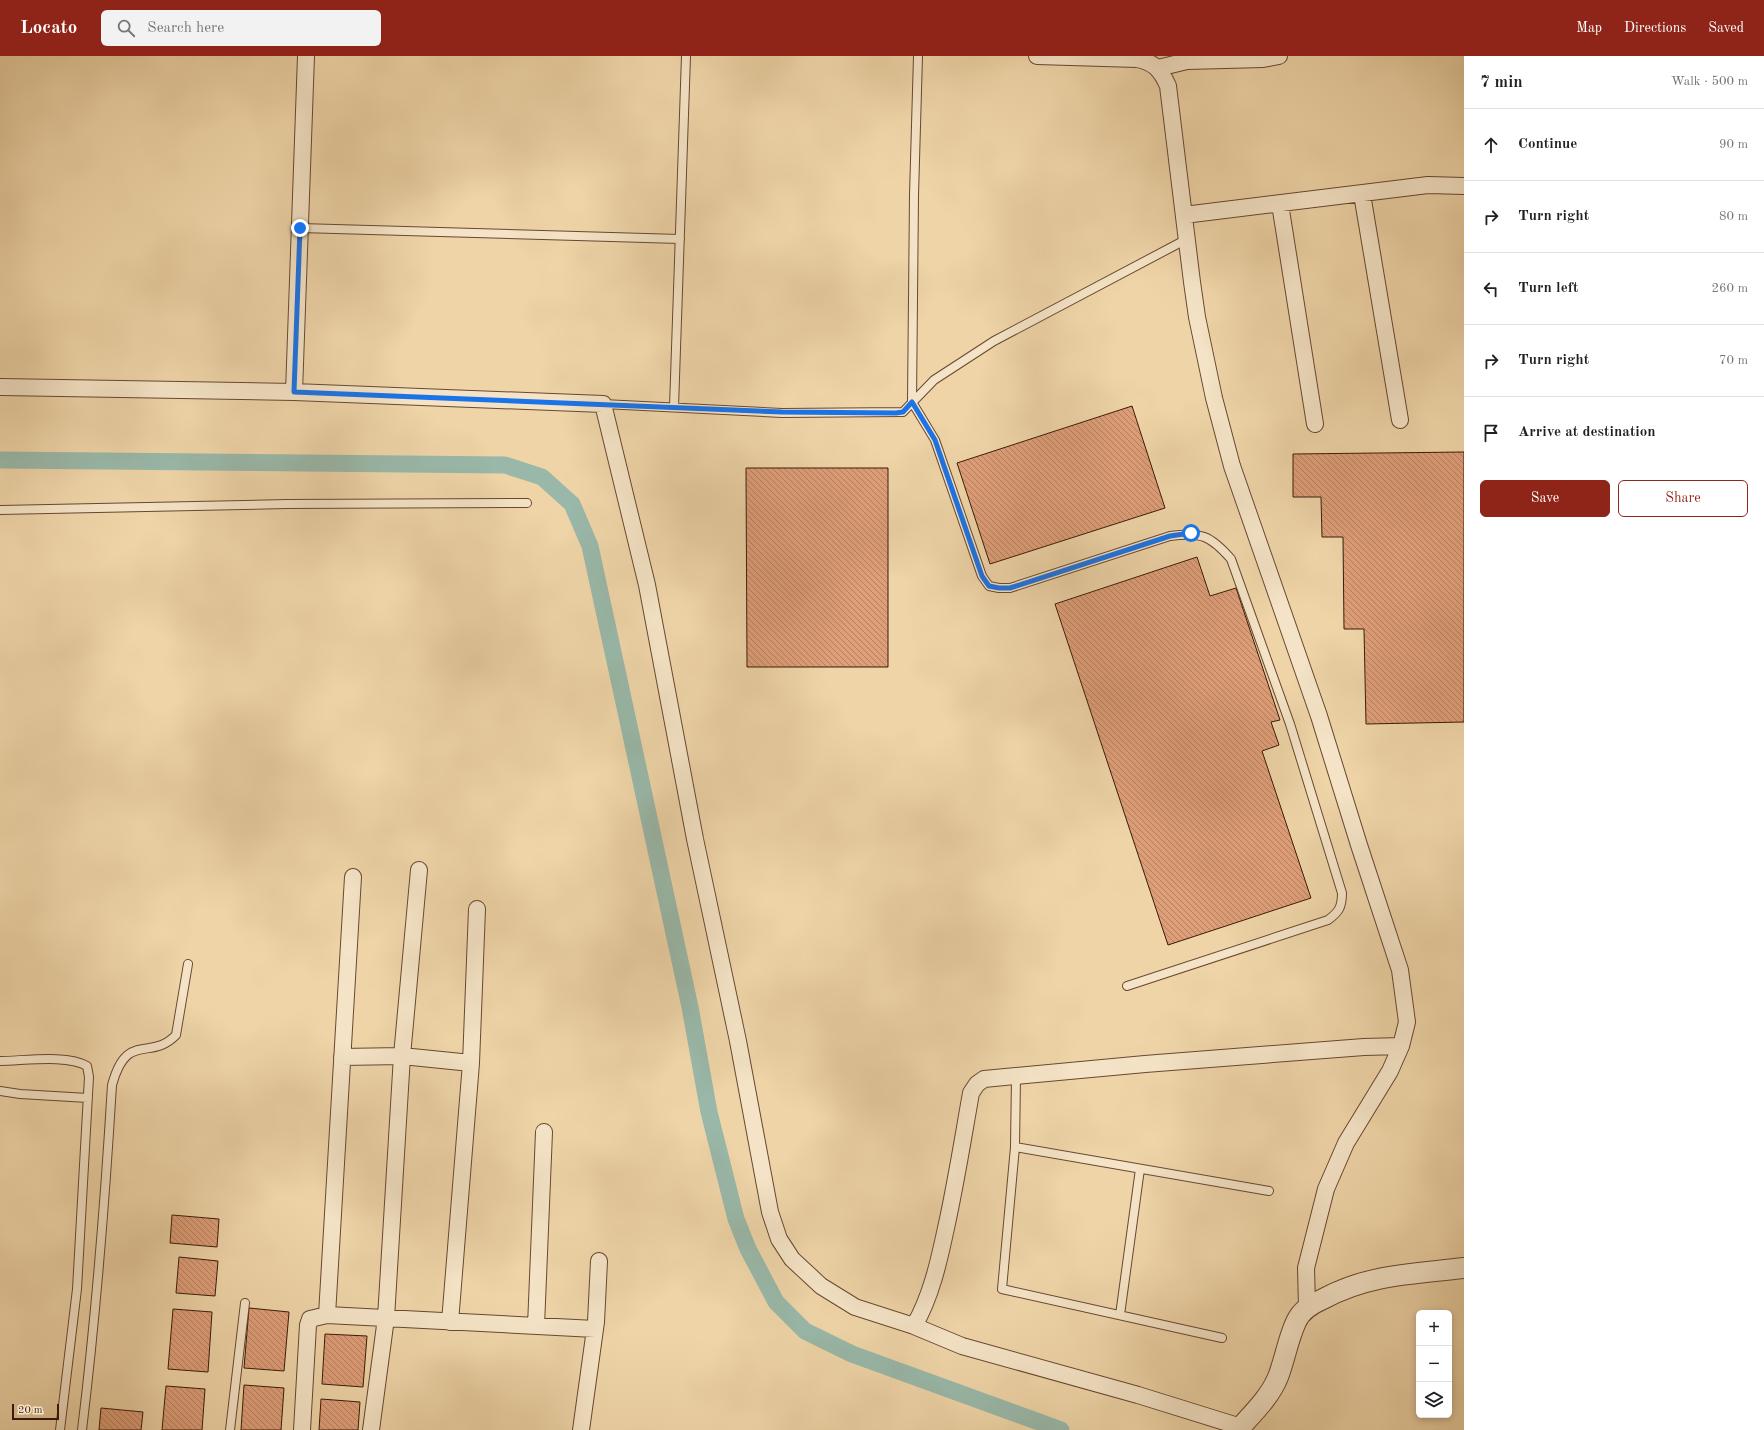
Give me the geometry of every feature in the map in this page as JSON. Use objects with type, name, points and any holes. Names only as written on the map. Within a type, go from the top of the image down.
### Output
[{"type":"street","points":[[294,392],[306,56]]},
{"type":"street","points":[[1037,56],[1137,59],[1148,61],[1158,68],[1168,86],[1198,324],[1214,398],[1232,466],[1319,716],[1358,845],[1400,970],[1408,1022],[1402,1046],[1379,1090],[1346,1144],[1326,1189],[1306,1268],[1307,1307]]},
{"type":"street","points":[[1158,68],[1187,61],[1264,59],[1279,56]]},
{"type":"street","points":[[1184,215],[1428,185],[1464,186]]},
{"type":"street","points":[[1362,194],[1400,420]]},
{"type":"street","points":[[1280,204],[1315,424]]},
{"type":"street","points":[[0,387],[294,392],[603,404],[647,584],[695,839],[738,1041],[770,1212],[779,1239],[792,1259],[821,1286],[855,1307],[914,1326],[962,1346],[1138,1396],[1239,1428],[1269,1394],[1278,1378],[1296,1321],[1307,1307],[1365,1280],[1464,1268]]},
{"type":"street","points":[[371,1430],[386,1318],[402,1056],[419,870]]},
{"type":"street","points":[[327,1315],[353,877]]},
{"type":"street","points":[[450,1322],[471,1062],[477,909]]},
{"type":"street","points":[[914,1326],[922,1313],[941,1252],[956,1185],[971,1092],[977,1084],[984,1079],[1364,1047],[1402,1046]]},
{"type":"street","points":[[342,1057],[402,1056],[471,1062]]},
{"type":"street","points":[[536,1326],[544,1132]]},
{"type":"street","points":[[581,1430],[595,1330],[599,1261]]},
{"type":"street","points":[[302,1430],[308,1325],[310,1319],[327,1315],[595,1330]]},
{"type":"lane","points":[[674,407],[686,56]]},
{"type":"lane","points":[[918,56],[914,195],[912,402],[935,440],[982,576],[989,586],[1010,588],[1170,536],[1191,533],[1207,538],[1220,547],[1231,559],[1290,724],[1342,893],[1342,905],[1337,913],[1328,920],[1127,986]]},
{"type":"lane","points":[[300,228],[680,239]]},
{"type":"lane","points":[[603,404],[782,412],[903,412],[934,380],[994,341],[1187,239]]},
{"type":"lane","points":[[0,510],[287,504],[527,503]]},
{"type":"lane","points":[[82,1430],[94,1333],[104,1228],[112,1085],[117,1068],[126,1055],[142,1048],[160,1046],[169,1043],[176,1035],[188,964]]},
{"type":"lane","points":[[0,1061],[64,1060],[79,1062],[87,1066],[89,1077],[77,1289],[60,1430]]},
{"type":"lane","points":[[1016,1076],[1015,1147],[1002,1289],[1222,1338]]},
{"type":"lane","points":[[0,1091],[20,1094],[88,1098]]},
{"type":"lane","points":[[1015,1147],[1269,1191]]},
{"type":"lane","points":[[1120,1315],[1140,1169]]},
{"type":"lane","points":[[230,1430],[245,1303]]},
{"type":"building","points":[[1132,406],[1165,508],[990,564],[957,463]]},
{"type":"building","points":[[1464,452],[1464,722],[1366,724],[1364,629],[1344,629],[1343,537],[1322,537],[1321,497],[1293,497],[1293,454]]},
{"type":"building","points":[[746,468],[888,468],[888,667],[747,667]]},
{"type":"building","points":[[1197,557],[1210,596],[1236,588],[1280,720],[1271,722],[1279,745],[1262,751],[1311,898],[1168,945],[1055,604]]},
{"type":"building","points":[[172,1215],[219,1219],[217,1247],[170,1243]]},
{"type":"building","points":[[179,1257],[218,1261],[215,1296],[176,1293]]},
{"type":"building","points":[[249,1308],[289,1312],[284,1371],[244,1368]]},
{"type":"building","points":[[173,1309],[212,1312],[208,1372],[168,1369]]},
{"type":"building","points":[[325,1334],[367,1336],[363,1387],[322,1384]]},
{"type":"building","points":[[244,1385],[284,1388],[281,1430],[241,1430]]},
{"type":"building","points":[[166,1386],[205,1389],[202,1430],[162,1430]]},
{"type":"building","points":[[321,1399],[360,1402],[358,1430],[319,1430]]},
{"type":"building","points":[[101,1408],[143,1412],[141,1430],[99,1430]]},
{"type":"waterway","points":[[0,460],[505,465],[542,477],[572,504],[590,546],[690,1007],[709,1112],[736,1219],[748,1249],[776,1302],[805,1331],[852,1354],[1061,1430]]},
{"type":"route","points":[[300,228],[294,392],[782,412],[896,413],[903,412],[912,402],[928,424],[935,440],[982,576],[989,586],[1010,588],[1170,536],[1191,533]]}]
